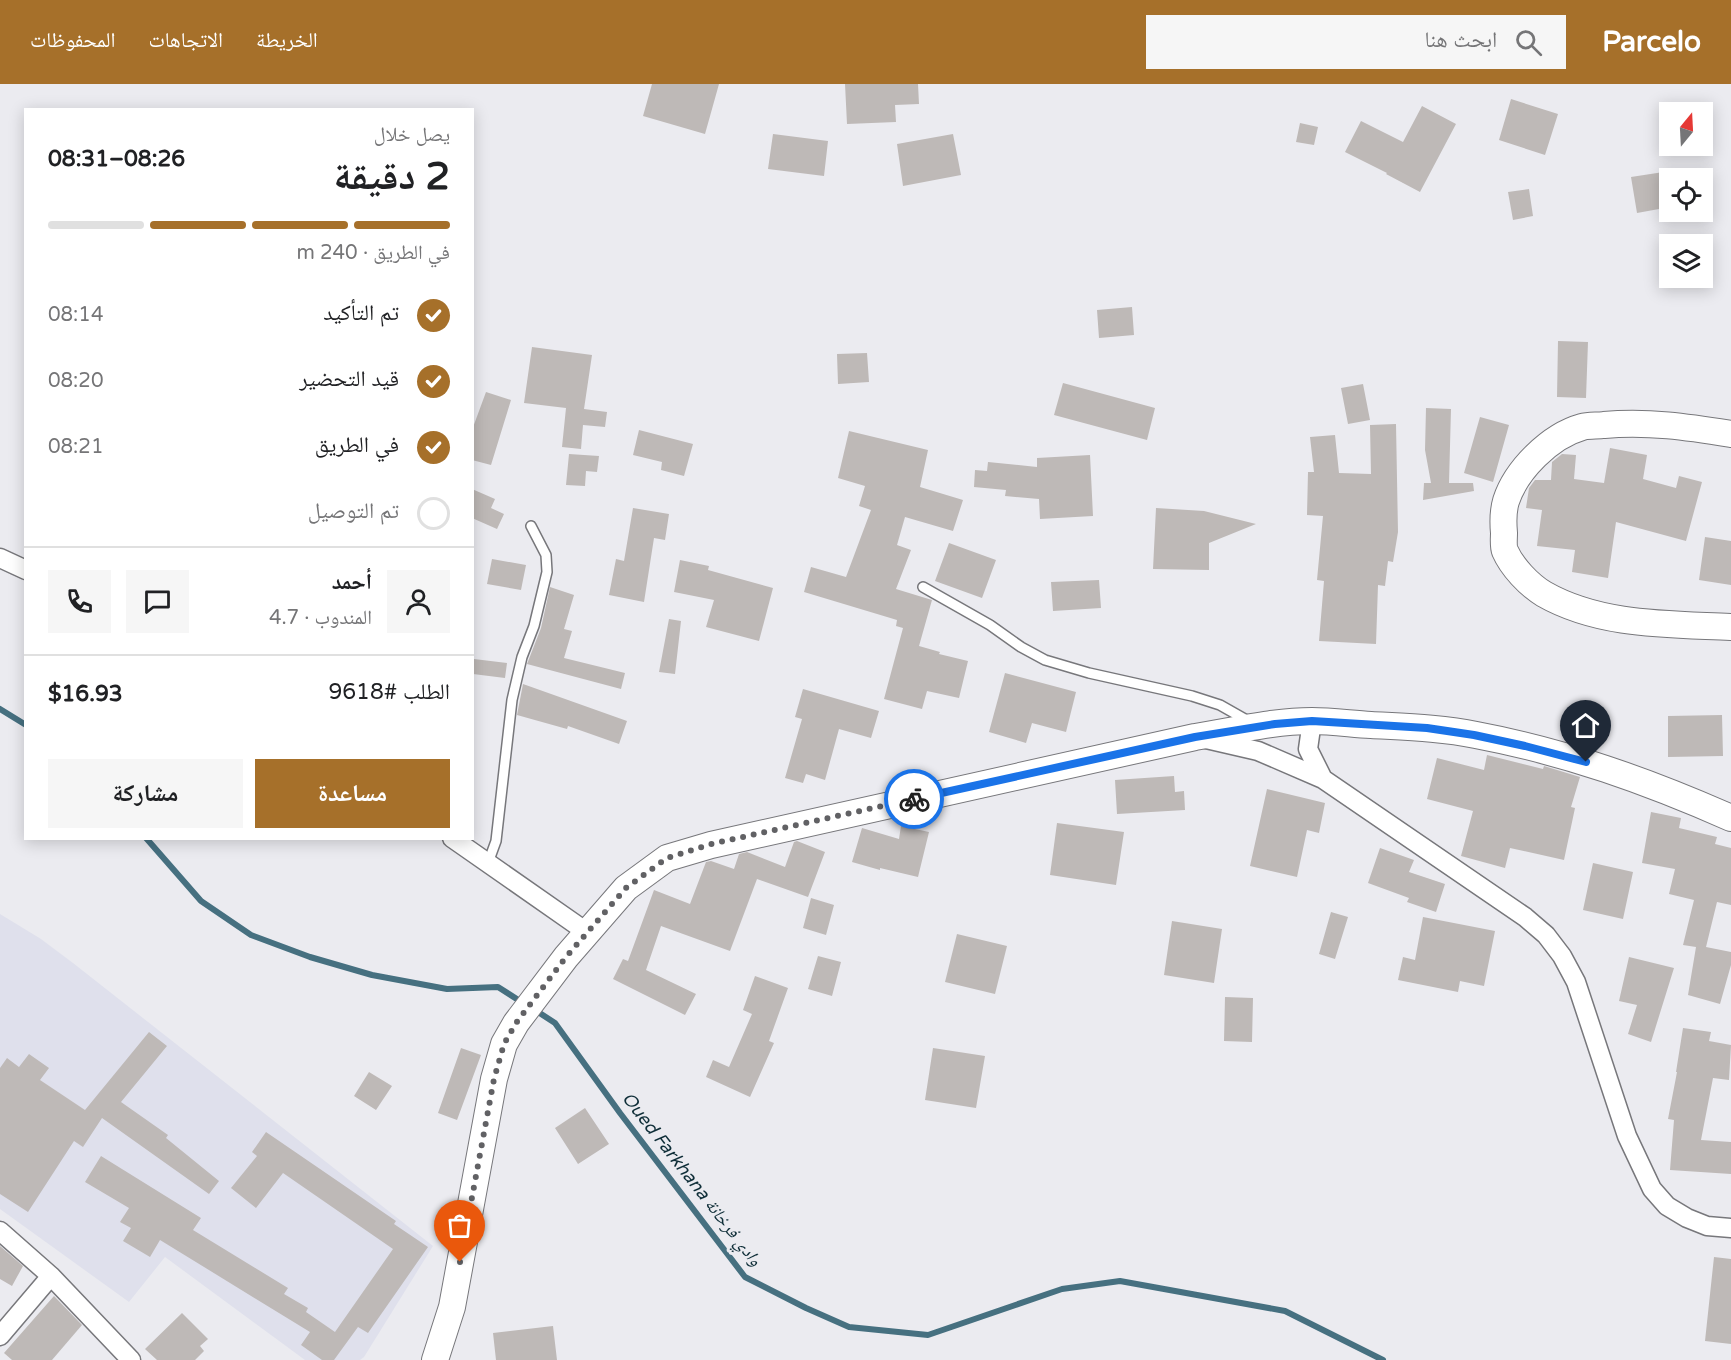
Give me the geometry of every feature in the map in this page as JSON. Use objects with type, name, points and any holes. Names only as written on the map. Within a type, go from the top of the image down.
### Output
[{"type":"street","points":[[1731,434],[1669,424],[1626,423],[1581,427],[1549,443],[1521,471],[1506,501],[1503,520],[1504,550],[1519,573],[1542,593],[1571,607],[1640,622],[1731,627]]},
{"type":"street","points":[[0,558],[24,569]]},
{"type":"street","points":[[1312,721],[1308,749],[1323,779]]},
{"type":"street","points":[[435,1360],[452,1307],[494,1079],[504,1044],[516,1023],[566,957],[626,888],[667,858],[711,844],[1195,737],[1312,721],[1427,728],[1525,746],[1619,772],[1662,787],[1731,818]]},
{"type":"street","points":[[1195,737],[1258,751],[1323,779],[1525,917],[1546,935],[1562,956],[1576,982],[1627,1137],[1652,1189],[1667,1206],[1687,1218],[1707,1226],[1731,1228]]},
{"type":"street","points":[[455,840],[588,933]]},
{"type":"street","points":[[0,1231],[51,1276],[131,1360]]},
{"type":"street","points":[[0,1336],[51,1276]]},
{"type":"lane","points":[[488,863],[496,841],[512,700],[547,572],[546,555],[531,526]]},
{"type":"lane","points":[[923,587],[1045,660],[1089,673],[1192,696],[1220,705],[1260,727]]},
{"type":"shaded area","points":[[0,914],[41,939],[73,963],[433,1246],[364,1357],[360,1360],[305,1360],[165,1257],[129,1302],[0,1209]]},
{"type":"building","points":[[652,84],[719,84],[705,134],[643,116]]},
{"type":"building","points":[[845,84],[918,84],[919,104],[895,105],[896,122],[847,124]]},
{"type":"building","points":[[1511,99],[1558,114],[1545,155],[1499,140]]},
{"type":"building","points":[[1422,106],[1456,124],[1420,192],[1345,152],[1361,121],[1403,142]]},
{"type":"building","points":[[1300,123],[1318,127],[1314,145],[1296,142]]},
{"type":"building","points":[[773,134],[828,141],[824,176],[768,169]]},
{"type":"building","points":[[953,134],[961,175],[903,186],[897,144]]},
{"type":"building","points":[[1659,173],[1659,209],[1637,213],[1631,177]]},
{"type":"building","points":[[1529,189],[1533,216],[1513,220],[1508,192]]},
{"type":"building","points":[[1132,307],[1134,335],[1099,338],[1097,310]]},
{"type":"building","points":[[1558,341],[1588,342],[1586,398],[1557,397]]},
{"type":"building","points":[[532,347],[592,355],[584,409],[607,412],[605,427],[583,425],[581,449],[562,447],[566,408],[524,403]]},
{"type":"building","points":[[867,353],[869,382],[838,384],[837,354]]},
{"type":"building","points":[[1063,383],[1155,408],[1147,440],[1054,415]]},
{"type":"building","points":[[1363,384],[1370,420],[1348,424],[1341,388]]},
{"type":"building","points":[[486,392],[511,400],[491,465],[474,461],[474,425]]},
{"type":"building","points":[[1426,408],[1451,409],[1449,483],[1473,483],[1474,491],[1423,500],[1424,483],[1431,483],[1425,450]]},
{"type":"building","points":[[1480,417],[1509,425],[1493,482],[1464,473]]},
{"type":"building","points":[[1396,424],[1398,532],[1393,562],[1388,561],[1385,586],[1378,585],[1376,644],[1319,641],[1324,581],[1317,580],[1323,516],[1307,515],[1308,472],[1314,472],[1310,437],[1335,435],[1339,473],[1371,474],[1370,425]]},
{"type":"building","points":[[639,430],[693,444],[684,476],[661,470],[662,462],[633,455]]},
{"type":"building","points":[[849,431],[928,450],[920,487],[963,500],[953,531],[905,517],[897,545],[911,550],[896,589],[932,600],[919,646],[968,661],[959,698],[927,691],[922,709],[884,699],[903,628],[896,626],[897,620],[804,592],[811,567],[846,577],[871,510],[859,506],[865,486],[838,478]]},
{"type":"building","points":[[1610,448],[1647,455],[1643,479],[1676,488],[1679,476],[1702,482],[1686,541],[1616,522],[1608,578],[1572,572],[1575,550],[1537,546],[1542,510],[1526,508],[1529,488],[1535,480],[1551,480],[1552,462],[1562,454],[1576,455],[1574,479],[1604,483]]},
{"type":"building","points":[[569,454],[599,456],[597,472],[586,471],[585,486],[566,485]]},
{"type":"building","points":[[1090,455],[1093,516],[1040,519],[1039,499],[1005,496],[1006,490],[974,487],[975,470],[987,471],[988,462],[1037,467],[1037,458]]},
{"type":"building","points":[[474,490],[495,499],[491,508],[504,514],[497,529],[474,519]]},
{"type":"building","points":[[633,508],[669,514],[665,540],[654,538],[644,602],[609,595],[616,559],[624,561]]},
{"type":"building","points":[[1156,508],[1204,511],[1256,524],[1209,543],[1209,570],[1153,569]]},
{"type":"building","points":[[1705,537],[1731,541],[1731,585],[1699,580]]},
{"type":"building","points":[[949,543],[996,560],[982,598],[935,581]]},
{"type":"building","points":[[492,559],[526,565],[521,590],[487,584]]},
{"type":"building","points":[[680,560],[709,566],[708,570],[773,588],[759,641],[706,627],[714,600],[674,592]]},
{"type":"building","points":[[1099,580],[1101,608],[1053,611],[1051,582]]},
{"type":"building","points":[[550,587],[574,595],[564,629],[572,631],[564,658],[625,673],[621,689],[527,664],[541,628]]},
{"type":"building","points":[[669,619],[681,621],[675,674],[659,672]]},
{"type":"building","points":[[474,659],[507,663],[505,678],[474,674]]},
{"type":"building","points":[[1005,673],[1076,692],[1066,732],[1032,723],[1026,743],[989,732]]},
{"type":"building","points":[[523,684],[627,721],[619,744],[568,726],[567,729],[517,715]]},
{"type":"building","points":[[803,689],[879,711],[871,738],[839,729],[825,780],[806,774],[803,783],[785,778],[802,719],[795,717]]},
{"type":"building","points":[[1722,715],[1723,756],[1668,757],[1668,716]]},
{"type":"building","points":[[1487,755],[1543,769],[1544,766],[1580,777],[1571,807],[1575,808],[1564,860],[1510,848],[1505,868],[1461,856],[1473,811],[1427,799],[1437,758],[1484,770]]},
{"type":"building","points":[[1174,776],[1175,792],[1184,791],[1185,810],[1117,814],[1115,780]]},
{"type":"building","points":[[1267,789],[1325,803],[1319,833],[1307,830],[1297,877],[1250,866]]},
{"type":"building","points":[[1651,812],[1681,818],[1679,828],[1717,837],[1715,844],[1731,848],[1731,905],[1717,902],[1706,947],[1731,952],[1731,965],[1720,1004],[1688,995],[1696,947],[1683,945],[1694,900],[1669,894],[1675,869],[1642,863]]},
{"type":"building","points":[[1057,823],[1124,832],[1116,885],[1050,875]]},
{"type":"building","points":[[901,826],[929,832],[918,877],[852,862],[862,828],[899,839]]},
{"type":"building","points":[[797,841],[825,852],[808,897],[757,879],[730,951],[661,926],[646,970],[696,994],[685,1015],[613,979],[623,959],[628,961],[654,890],[690,904],[706,862],[711,861],[734,869],[739,854],[747,852],[785,867],[794,842]]},
{"type":"building","points":[[1380,848],[1414,860],[1409,872],[1445,884],[1436,912],[1407,902],[1409,898],[1368,883]]},
{"type":"building","points":[[1593,863],[1633,872],[1623,919],[1583,910]]},
{"type":"building","points":[[811,898],[834,905],[826,935],[803,928]]},
{"type":"building","points":[[1331,912],[1348,917],[1335,959],[1319,954]]},
{"type":"building","points":[[1423,917],[1495,931],[1484,986],[1460,981],[1458,992],[1398,980],[1403,957],[1415,960]]},
{"type":"building","points":[[1172,921],[1222,929],[1214,983],[1164,975]]},
{"type":"building","points":[[957,934],[1007,946],[995,994],[945,982]]},
{"type":"building","points":[[818,956],[841,962],[832,996],[808,989]]},
{"type":"building","points":[[1629,957],[1674,968],[1651,1042],[1628,1034],[1637,1005],[1619,1001]]},
{"type":"building","points":[[755,976],[788,988],[769,1041],[774,1043],[750,1097],[706,1077],[713,1060],[729,1067],[752,1014],[743,1010]]},
{"type":"building","points":[[1225,997],[1253,998],[1252,1042],[1224,1041]]},
{"type":"building","points":[[1683,1028],[1711,1032],[1709,1041],[1731,1045],[1729,1080],[1713,1078],[1701,1140],[1731,1142],[1731,1174],[1670,1170],[1674,1120],[1668,1119]]},
{"type":"building","points":[[149,1032],[167,1046],[121,1102],[168,1135],[166,1138],[219,1181],[209,1194],[102,1118],[83,1147],[74,1141],[28,1212],[0,1194],[0,1068],[7,1058],[19,1067],[29,1054],[49,1068],[40,1080],[85,1110]]},
{"type":"building","points":[[461,1048],[481,1055],[457,1120],[438,1113]]},
{"type":"building","points":[[933,1048],[985,1056],[976,1108],[925,1100]]},
{"type":"building","points":[[369,1072],[392,1086],[376,1110],[354,1096]]},
{"type":"building","points":[[585,1108],[609,1144],[578,1164],[555,1128]]},
{"type":"building","points":[[266,1132],[396,1221],[394,1224],[428,1247],[368,1333],[358,1327],[334,1360],[322,1360],[301,1345],[310,1332],[160,1240],[150,1257],[123,1241],[131,1228],[120,1222],[129,1208],[85,1182],[101,1156],[201,1218],[193,1230],[288,1288],[284,1294],[308,1308],[306,1312],[335,1332],[393,1249],[283,1173],[256,1208],[231,1188],[257,1156],[252,1152]]},
{"type":"building","points":[[0,1246],[23,1266],[12,1286],[0,1279]]},
{"type":"building","points":[[1714,1257],[1731,1259],[1731,1344],[1705,1341]]},
{"type":"building","points":[[54,1296],[82,1325],[52,1360],[12,1360],[4,1353]]},
{"type":"building","points":[[182,1313],[208,1339],[200,1346],[204,1351],[195,1360],[157,1360],[145,1349]]},
{"type":"building","points":[[553,1326],[557,1360],[496,1360],[493,1333]]},
{"type":"waterway","name":"Oued Farkhana وادي فرخانة","points":[[0,709],[24,724]]},
{"type":"waterway","name":"Oued Farkhana وادي فرخانة","points":[[148,840],[201,901],[251,935],[310,957],[372,975],[447,989],[498,987],[523,1003]]},
{"type":"waterway","name":"Oued Farkhana وادي فرخانة","points":[[535,1010],[555,1023],[620,1113],[745,1277],[849,1327],[928,1335],[1062,1289],[1120,1281],[1285,1311],[1383,1360]]},
{"type":"way so far","points":[[460,1262],[494,1079],[504,1044],[516,1023],[566,957],[626,888],[667,858],[711,844],[914,799]]},
{"type":"route","points":[[914,799],[1195,737],[1275,724],[1312,721],[1427,728],[1474,735],[1586,762]]}]
